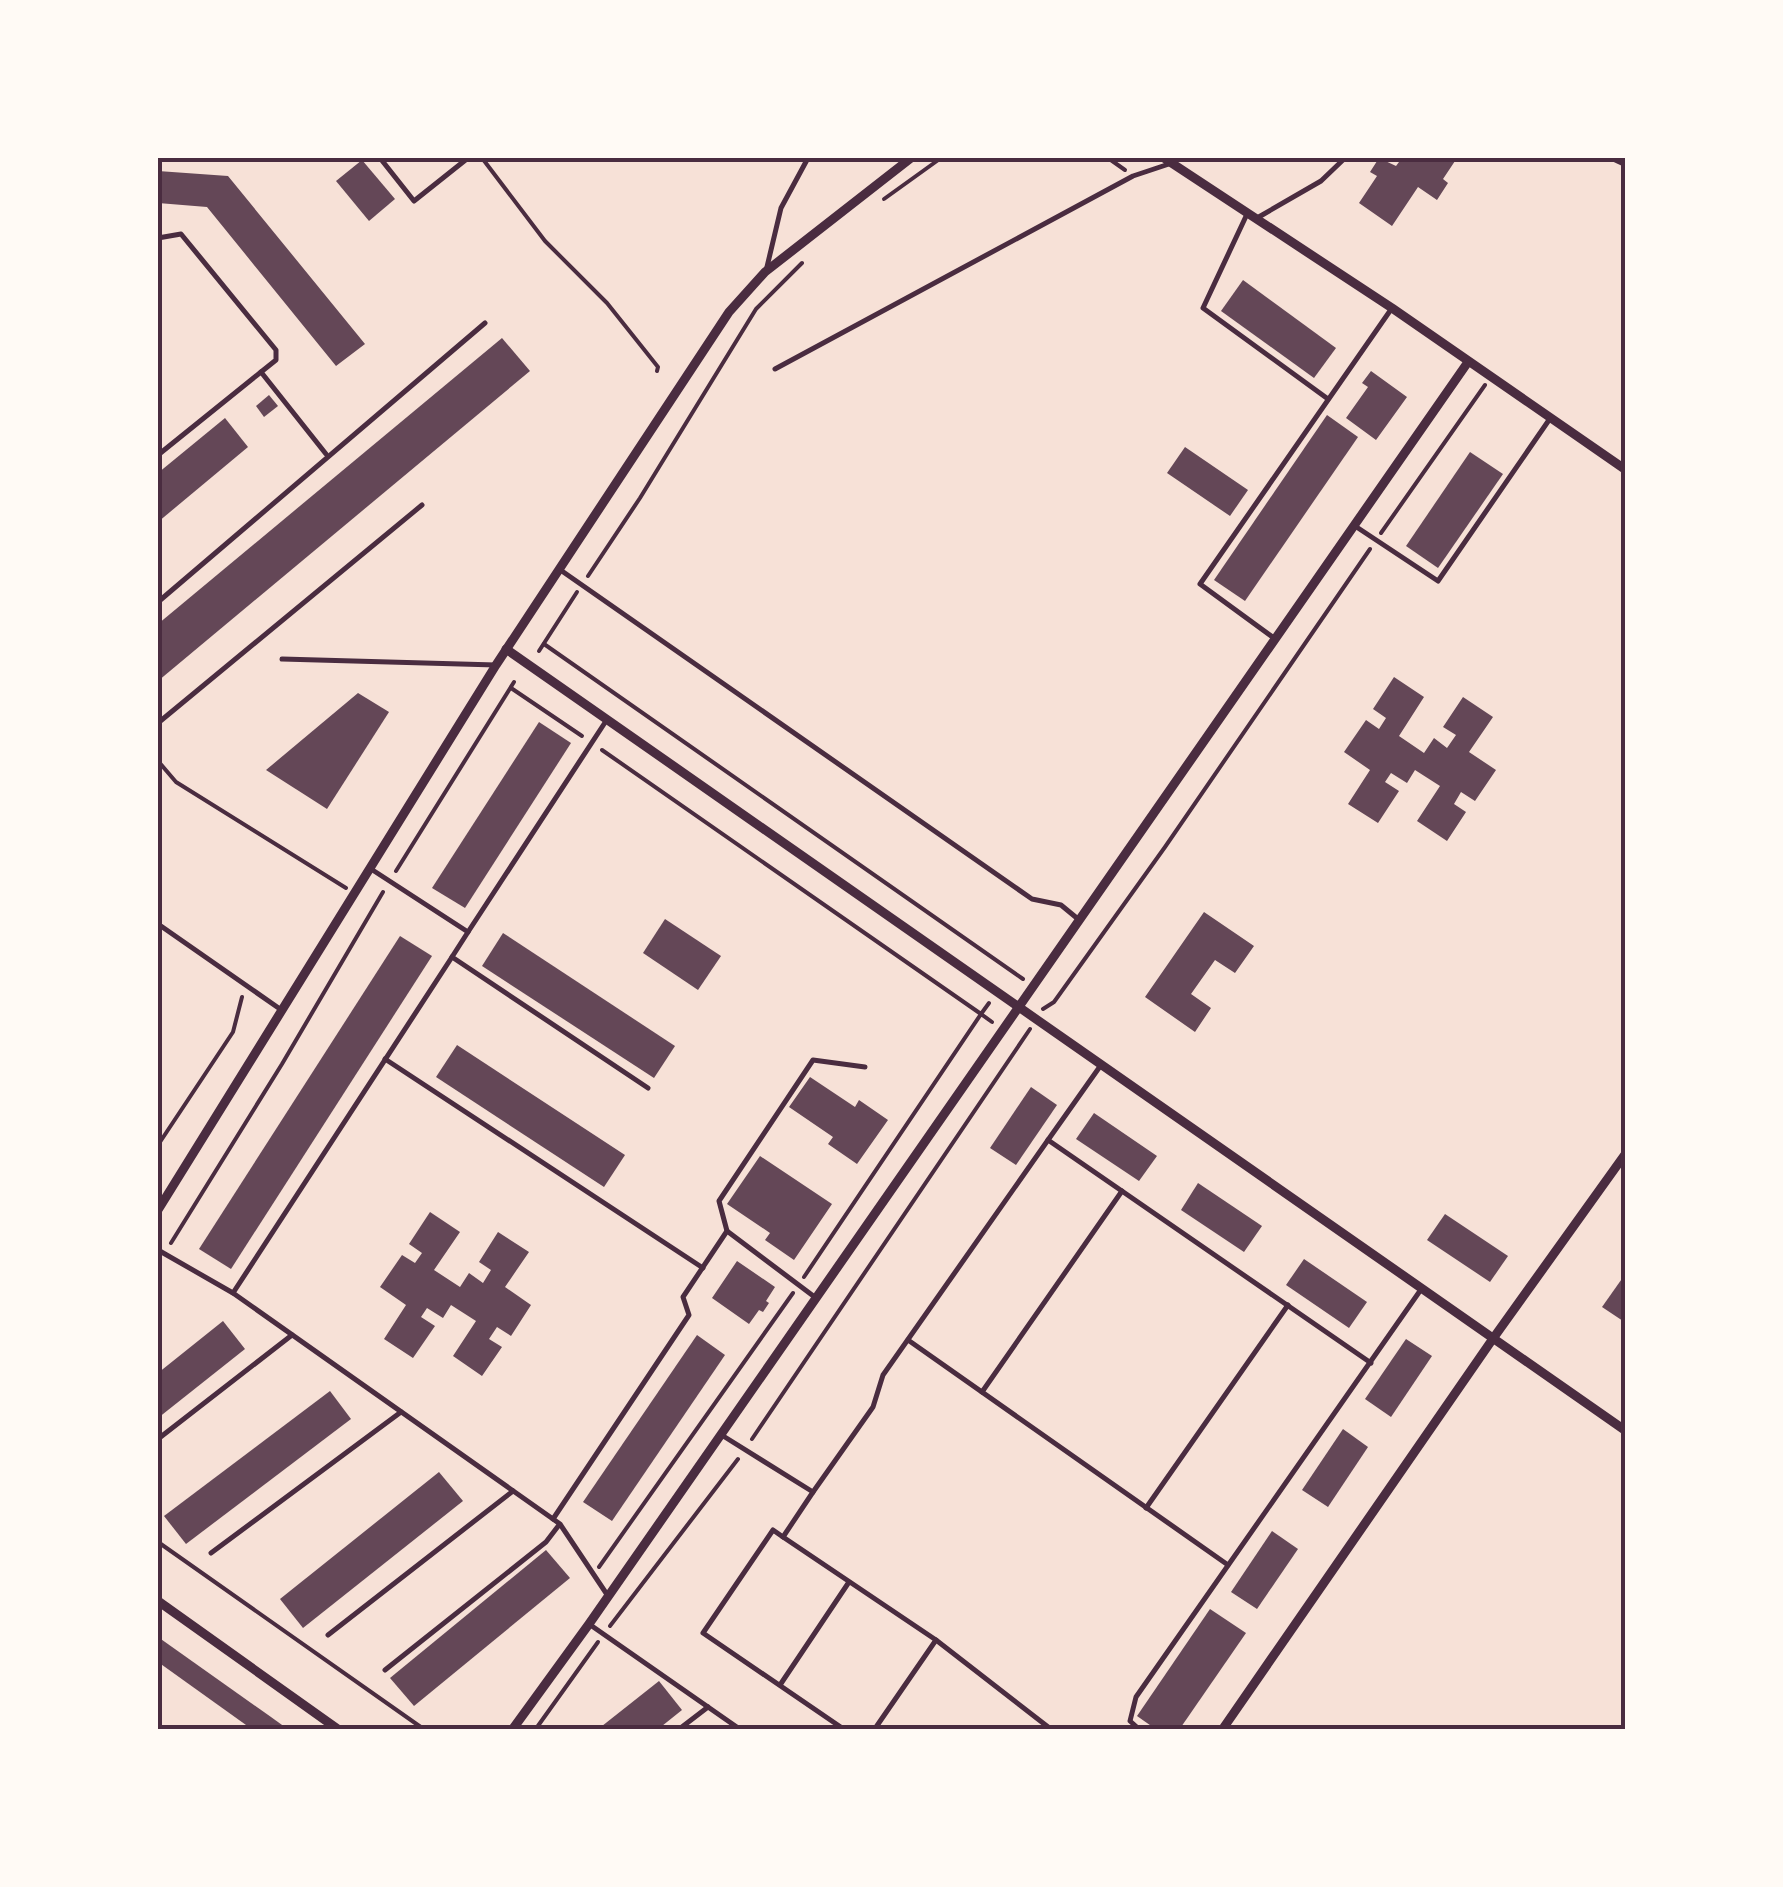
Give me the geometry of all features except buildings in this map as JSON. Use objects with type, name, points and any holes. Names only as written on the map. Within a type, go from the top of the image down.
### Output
[{"type":"street","points":[[158,1210],[496,664],[729,312],[765,272],[910,158]]},
{"type":"street","points":[[1168,160],[1626,470]]},
{"type":"street","points":[[512,1730],[1468,362]]},
{"type":"street","points":[[506,649],[1626,1431]]},
{"type":"street","points":[[1222,1730],[1626,1153]]},
{"type":"street","points":[[158,1601],[338,1730]]},
{"type":"lane","points":[[380,158],[414,201],[468,158]]},
{"type":"lane","points":[[765,272],[781,208],[808,158]]},
{"type":"lane","points":[[1328,399],[1203,308],[1253,215],[1321,181],[1346,158]]},
{"type":"lane","points":[[1611,158],[1626,165]]},
{"type":"lane","points":[[774,368],[1168,160]]},
{"type":"lane","points":[[158,238],[181,234],[276,350],[276,360],[158,455]]},
{"type":"lane","points":[[1277,640],[1200,584],[1392,308]]},
{"type":"lane","points":[[158,602],[484,323]]},
{"type":"lane","points":[[261,372],[327,455]]},
{"type":"lane","points":[[1355,526],[1438,581],[1551,418]]},
{"type":"lane","points":[[158,724],[422,505]]},
{"type":"lane","points":[[558,569],[1032,898],[1061,905],[1081,920]]},
{"type":"lane","points":[[282,660],[496,664]]},
{"type":"lane","points":[[232,1293],[608,718]]},
{"type":"lane","points":[[369,868],[468,932]]},
{"type":"lane","points":[[158,924],[283,1010]]},
{"type":"lane","points":[[452,957],[648,1088]]},
{"type":"lane","points":[[385,1059],[703,1268]]},
{"type":"lane","points":[[816,1298],[728,1231],[718,1201],[813,1060],[865,1067]]},
{"type":"lane","points":[[783,1537],[873,1408],[883,1376],[1100,1065]]},
{"type":"lane","points":[[1048,1140],[1371,1363]]},
{"type":"lane","points":[[982,1392],[1122,1191]]},
{"type":"lane","points":[[553,1519],[689,1316],[684,1297],[728,1231]]},
{"type":"lane","points":[[160,1252],[232,1293],[560,1524],[608,1596]]},
{"type":"lane","points":[[1140,1730],[1130,1720],[1136,1697],[1422,1288]]},
{"type":"lane","points":[[1146,1508],[1288,1306]]},
{"type":"lane","points":[[158,1438],[292,1336]]},
{"type":"lane","points":[[908,1340],[1228,1565]]},
{"type":"lane","points":[[211,1553],[401,1412]]},
{"type":"lane","points":[[720,1434],[813,1492]]},
{"type":"lane","points":[[328,1636],[513,1491]]},
{"type":"lane","points":[[385,1670],[546,1542],[560,1524]]},
{"type":"lane","points":[[845,1730],[703,1633],[773,1530],[936,1640],[1052,1730]]},
{"type":"lane","points":[[780,1685],[850,1582]]},
{"type":"lane","points":[[589,1624],[741,1730]]},
{"type":"lane","points":[[874,1730],[936,1640]]},
{"type":"lane","points":[[678,1730],[708,1706]]},
{"type":"path","points":[[482,158],[545,241],[607,303],[657,371]]},
{"type":"path","points":[[879,202],[940,158]]},
{"type":"path","points":[[1108,158],[1133,176]]},
{"type":"path","points":[[539,651],[640,498],[756,309],[806,259]]},
{"type":"path","points":[[1043,1009],[1054,1002],[1166,846],[1490,377]]},
{"type":"path","points":[[544,644],[1023,980]]},
{"type":"path","points":[[160,1252],[282,1064],[512,684],[992,1022]]},
{"type":"path","points":[[158,761],[176,782],[354,892]]},
{"type":"path","points":[[1004,982],[1012,971]]},
{"type":"path","points":[[1043,994],[1054,1002]]},
{"type":"path","points":[[158,1146],[233,1032],[242,996]]},
{"type":"path","points":[[594,1574],[800,1283],[989,1003]]},
{"type":"path","points":[[535,1730],[745,1450],[1030,1029]]},
{"type":"path","points":[[1012,1036],[1020,1042]]},
{"type":"path","points":[[158,1542],[425,1730]]}]
